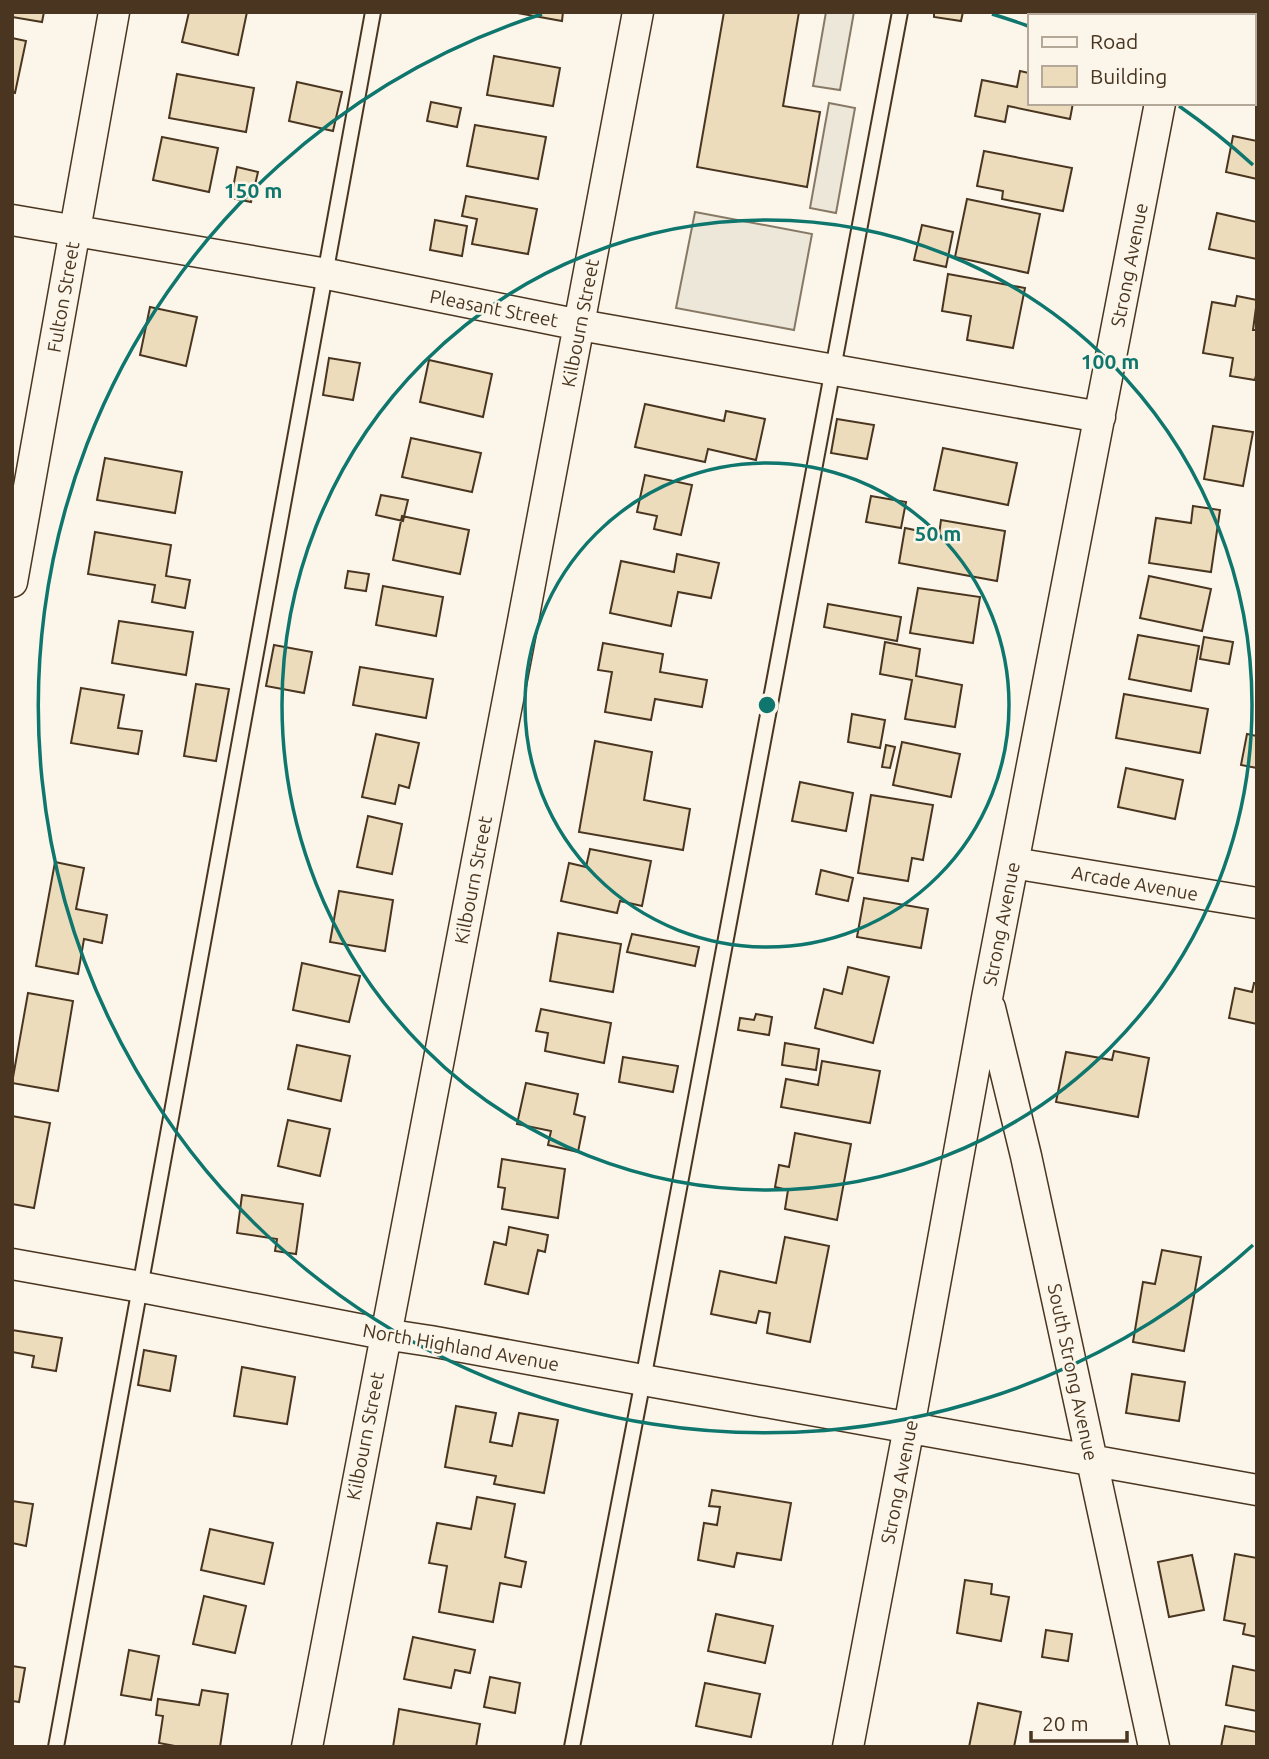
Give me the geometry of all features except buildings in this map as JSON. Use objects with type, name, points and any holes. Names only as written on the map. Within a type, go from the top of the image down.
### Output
[{"type":"street","name":"Fulton Street","points":[[12,582],[114,12]]},
{"type":"street","name":"Kilbourn Street","points":[[307,1747],[638,12]]},
{"type":"street","name":"Strong Avenue","points":[[848,1747],[987,998],[1160,105]]},
{"type":"street","name":"Pleasant Street","points":[[12,220],[327,274],[580,325],[1100,417]]},
{"type":"street","name":"Arcade Avenue","points":[[1013,863],[1257,903]]},
{"type":"street","name":"South Strong Avenue","points":[[987,998],[1026,1156],[1154,1747]]},
{"type":"street","name":"North Highland Avenue","points":[[12,1264],[384,1334],[1257,1490]]},
{"type":"lane","points":[[56,1747],[373,12]]},
{"type":"lane","points":[[572,1747],[900,12]]},
{"type":"shaded area","points":[[826,12],[854,12],[840,90],[813,86]]},
{"type":"shaded area","points":[[829,103],[855,108],[836,213],[810,208]]},
{"type":"shaded area","points":[[695,212],[812,234],[794,330],[676,308]]}]
